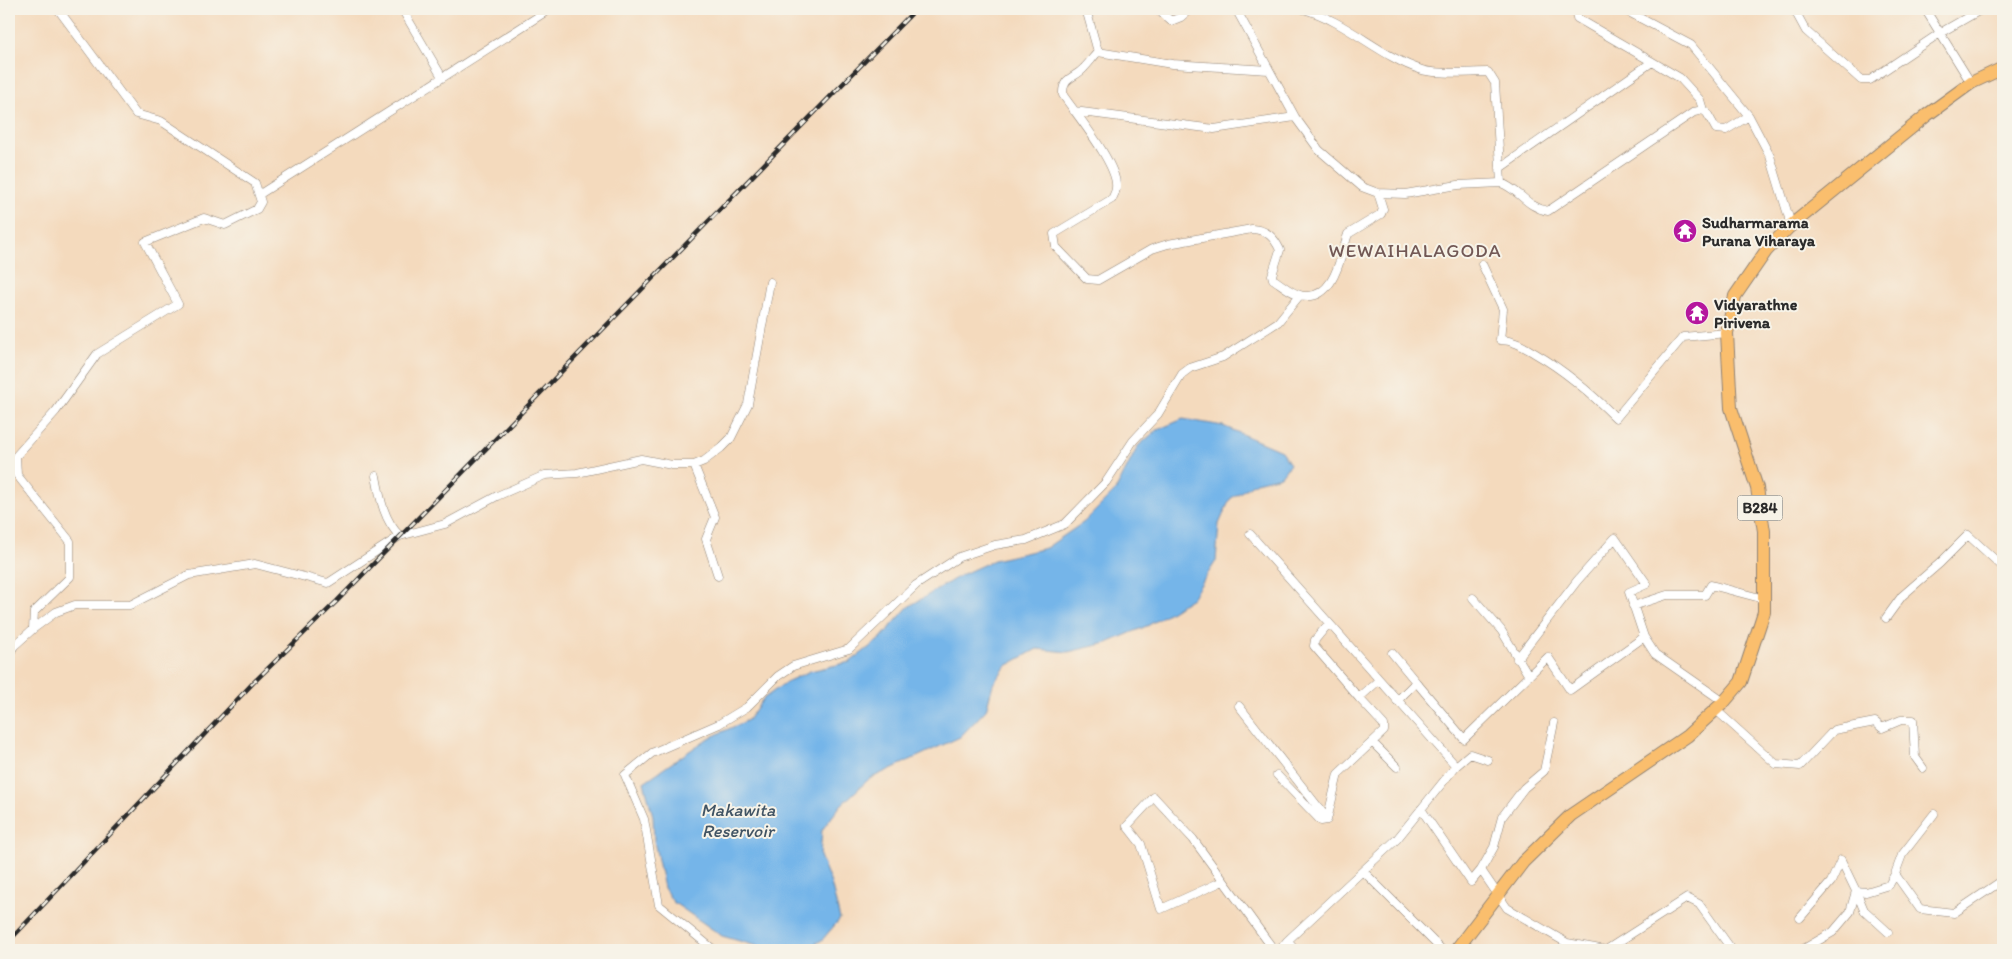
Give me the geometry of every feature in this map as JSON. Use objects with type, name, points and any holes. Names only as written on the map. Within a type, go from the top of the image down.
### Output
[{"type":"main road","name":"B284","points":[[1456,950],[1523,862],[1571,815],[1687,736],[1720,706],[1740,682],[1764,612],[1764,531],[1757,488],[1731,408],[1727,333],[1735,296],[1766,251],[1790,227],[1927,115],[1971,83],[2003,68]]},
{"type":"street","points":[[33,628],[34,612],[70,576],[70,541],[17,475],[16,456],[56,411],[97,354],[178,304],[145,242],[204,218],[225,225],[258,209],[261,202],[255,183],[161,121],[136,114],[58,9]]},
{"type":"street","points":[[402,9],[442,77]]},
{"type":"street","points":[[260,194],[550,9]]},
{"type":"street","points":[[1086,9],[1098,52]]},
{"type":"street","points":[[1157,9],[1171,22],[1190,9]]},
{"type":"street","points":[[1236,9],[1295,117],[1319,150],[1362,187],[1378,193],[1405,194],[1458,185],[1501,183],[1507,185],[1536,209],[1548,211],[1694,112],[1703,110]]},
{"type":"street","points":[[1303,9],[1345,26],[1405,64],[1425,71],[1488,72],[1495,83],[1501,183]]},
{"type":"street","points":[[1577,9],[1577,18],[1680,78],[1700,100],[1703,110],[1707,113],[1716,129],[1726,130],[1749,116]]},
{"type":"street","points":[[1623,9],[1691,44],[1749,116],[1770,156],[1790,227]]},
{"type":"street","points":[[1794,9],[1806,31],[1861,80],[1870,80],[1940,33],[1982,9]]},
{"type":"street","points":[[1925,9],[1971,83]]},
{"type":"street","points":[[1098,52],[1172,64],[1269,70]]},
{"type":"street","points":[[1098,52],[1084,69],[1062,87],[1063,95],[1102,151],[1115,178],[1116,189],[1112,199],[1054,234],[1056,247],[1087,279],[1098,280],[1152,249],[1168,244],[1252,229],[1263,229],[1275,239],[1280,250],[1272,274],[1273,279],[1300,295],[1316,294],[1326,289],[1333,279],[1348,234],[1382,214],[1383,209],[1378,193]]},
{"type":"street","points":[[1500,168],[1652,62]]},
{"type":"street","points":[[1074,111],[1214,129],[1295,117]]},
{"type":"street","points":[[1482,264],[1504,309],[1500,340],[1512,340],[1559,367],[1582,384],[1616,418],[1682,338],[1727,333]]},
{"type":"street","points":[[9,654],[14,646],[33,628],[56,612],[75,605],[130,605],[189,575],[255,564],[328,583],[400,536],[445,524],[497,496],[545,475],[577,473],[641,459],[672,465],[694,466],[722,448],[731,438],[748,404],[770,282]]},
{"type":"street","points":[[714,950],[659,905],[644,819],[625,774],[652,753],[719,724],[747,707],[778,676],[793,666],[849,649],[916,585],[959,556],[995,545],[1026,540],[1065,524],[1106,482],[1133,441],[1158,414],[1182,374],[1190,368],[1223,357],[1278,322],[1300,295]]},
{"type":"street","points":[[694,466],[715,517],[706,539],[718,576]]},
{"type":"street","points":[[376,476],[380,497],[390,527],[400,536]]},
{"type":"street","points":[[1250,534],[1456,766]]},
{"type":"street","points":[[1886,618],[1902,596],[1940,563],[1968,535],[2003,567]]},
{"type":"street","points":[[1517,659],[1577,581],[1615,538],[1647,584],[1629,592],[1644,637],[1655,654],[1720,706],[1776,764],[1800,766],[1834,730],[1875,722],[1882,728],[1901,720],[1913,720],[1914,757],[1923,768]]},
{"type":"street","points":[[1633,606],[1667,595],[1705,595],[1711,585],[1764,599]]},
{"type":"street","points":[[1473,598],[1501,630],[1528,676]]},
{"type":"street","points":[[1277,776],[1321,821],[1326,820],[1338,774],[1384,731],[1384,725],[1314,646],[1315,640],[1329,623]]},
{"type":"street","points":[[1392,653],[1464,739],[1548,657],[1570,690],[1644,637]]},
{"type":"street","points":[[1359,698],[1379,680]]},
{"type":"street","points":[[1397,701],[1416,682]]},
{"type":"street","points":[[1239,706],[1326,817]]},
{"type":"street","points":[[1421,809],[1470,882],[1482,870],[1494,847],[1502,818],[1524,788],[1544,771],[1554,723]]},
{"type":"street","points":[[1372,742],[1397,767]]},
{"type":"street","points":[[1280,950],[1287,941],[1397,839],[1456,766],[1470,754],[1488,760]]},
{"type":"street","points":[[1223,881],[1160,909],[1141,844],[1127,826],[1154,797],[1192,840],[1223,881],[1274,950]]},
{"type":"street","points":[[1856,892],[1866,892],[1889,884],[1902,855],[1934,814]]},
{"type":"street","points":[[1800,918],[1831,882],[1840,860],[1864,910],[1888,932]]},
{"type":"street","points":[[1482,870],[1507,908],[1567,943],[1606,950],[1687,898],[1699,904],[1732,950]]},
{"type":"street","points":[[1363,871],[1442,950]]},
{"type":"street","points":[[1895,874],[1920,909],[1954,913],[2003,880]]},
{"type":"street","points":[[1802,950],[1833,932],[1850,912],[1856,892]]},
{"type":"street","points":[[1287,941],[1295,950]]},
{"type":"water","name":"Makawita Reservoir","points":[[1183,419],[1223,426],[1281,451],[1290,464],[1281,476],[1256,482],[1230,499],[1219,524],[1216,561],[1192,598],[1149,625],[1107,643],[1068,652],[1037,649],[1006,666],[993,684],[986,710],[960,737],[869,779],[841,805],[822,830],[820,856],[831,883],[840,919],[822,940],[803,950],[771,950],[722,936],[673,902],[664,888],[654,841],[653,816],[644,782],[707,739],[748,720],[763,699],[786,682],[810,671],[850,662],[880,639],[908,607],[961,575],[994,560],[1046,548],[1084,522],[1115,491],[1138,446],[1157,430]]},
{"type":"railway","points":[[9,941],[253,683],[337,601],[916,9]]},
{"type":"place","name":"Sudharmarama Purana Viharaya","points":[[1685,231]]},
{"type":"place","name":"Vidyarathne Pirivena","points":[[1697,313]]},
{"type":"district","name":"WEWAIHALAGODA","points":[[1415,250]]}]
